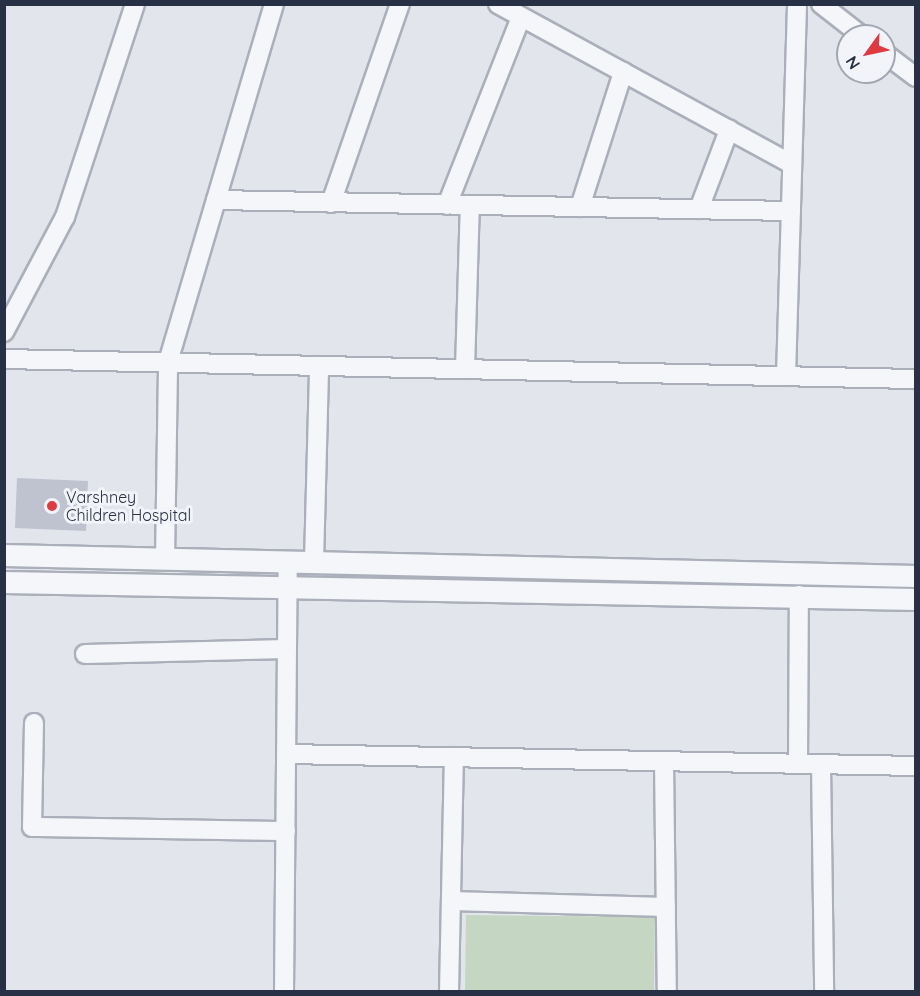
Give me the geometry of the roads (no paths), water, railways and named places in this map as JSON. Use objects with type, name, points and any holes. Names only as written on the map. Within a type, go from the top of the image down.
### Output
[{"type":"street","points":[[4,332],[65,217],[135,4]]},
{"type":"street","points":[[165,559],[168,362],[274,4]]},
{"type":"street","points":[[331,202],[400,4]]},
{"type":"street","points":[[498,4],[792,164]]},
{"type":"street","points":[[786,376],[797,4]]},
{"type":"street","points":[[821,4],[847,24]]},
{"type":"street","points":[[447,205],[521,17]]},
{"type":"street","points":[[896,63],[915,78]]},
{"type":"street","points":[[579,207],[623,72]]},
{"type":"street","points":[[699,209],[729,130]]},
{"type":"street","points":[[216,200],[791,211]]},
{"type":"street","points":[[465,369],[470,205]]},
{"type":"street","points":[[4,359],[915,379]]},
{"type":"street","points":[[314,562],[319,366]]},
{"type":"street","points":[[4,555],[915,576]]},
{"type":"street","points":[[284,992],[288,562]]},
{"type":"street","points":[[4,582],[287,585],[915,598]]},
{"type":"street","points":[[798,764],[799,595]]},
{"type":"street","points":[[85,654],[287,649]]},
{"type":"street","points":[[33,723],[32,827],[286,831]]},
{"type":"street","points":[[286,754],[915,766]]},
{"type":"street","points":[[449,992],[454,757]]},
{"type":"street","points":[[664,762],[667,992]]},
{"type":"street","points":[[820,764],[824,992]]},
{"type":"street","points":[[451,901],[666,907]]},
{"type":"place","name":"Varshney Children Hospital","points":[[52,506]]}]
